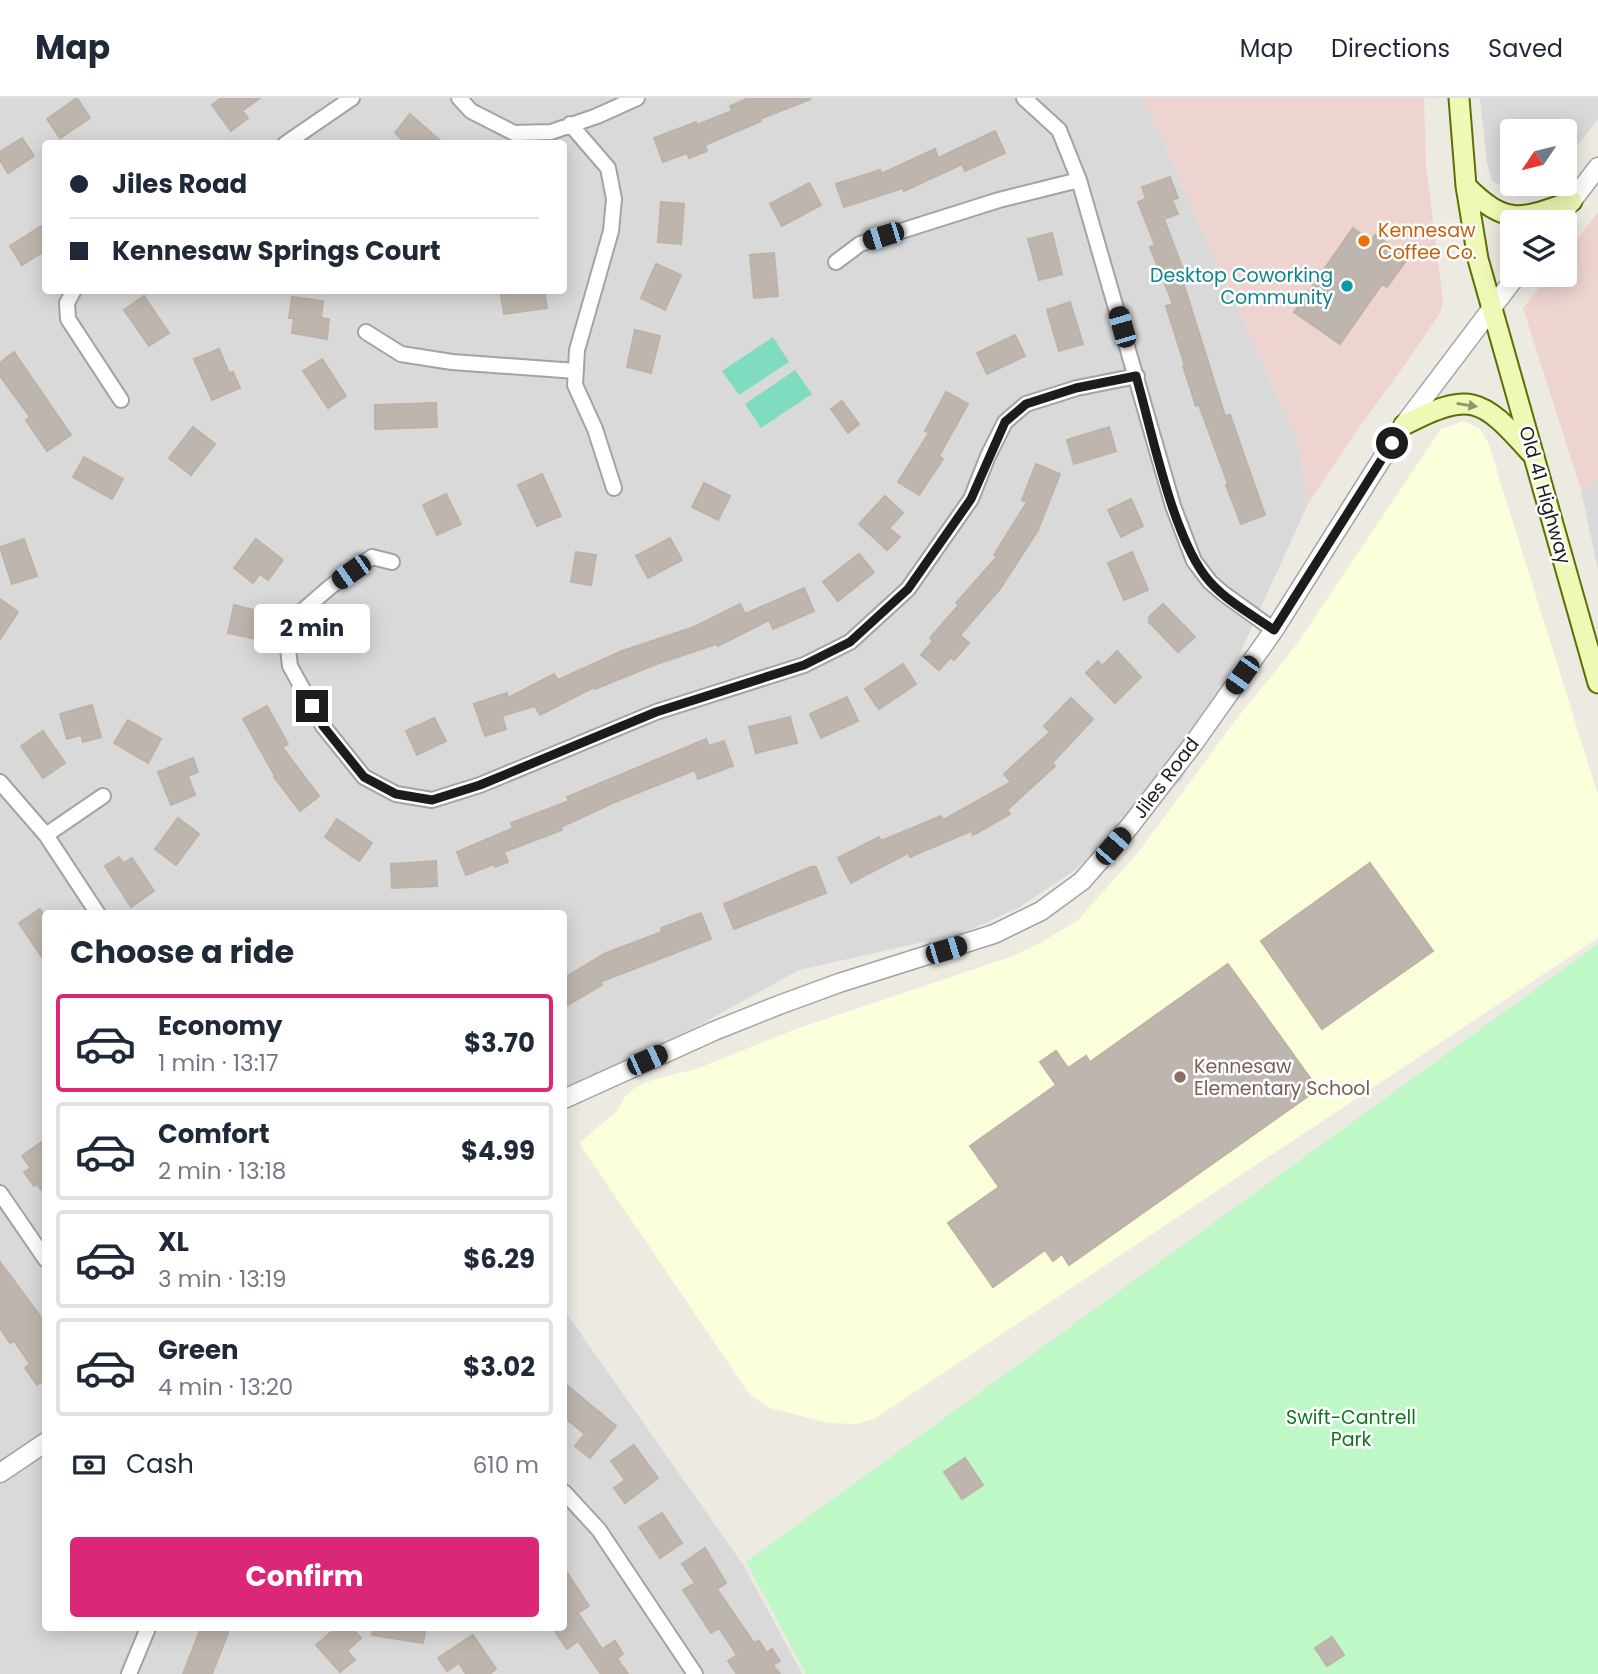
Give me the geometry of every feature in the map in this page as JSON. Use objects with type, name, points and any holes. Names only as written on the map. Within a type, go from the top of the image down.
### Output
[{"type":"main road","name":"Old 41 Highway","points":[[1459,98],[1466,186],[1478,259],[1598,683]]},
{"type":"main road","points":[[1466,186],[1489,207],[1508,216],[1528,215],[1572,201]]},
{"type":"main road","points":[[1404,425],[1444,406],[1472,404],[1504,423],[1534,456]]},
{"type":"street","points":[[291,140],[352,98]]},
{"type":"street","points":[[459,98],[471,111],[514,133],[551,132],[638,98]]},
{"type":"street","points":[[1024,98],[1059,130],[1079,180],[1172,506],[1194,561],[1210,582],[1274,630]]},
{"type":"street","points":[[570,124],[608,168],[614,199],[611,232],[577,350],[575,385],[595,429],[614,488]]},
{"type":"street","points":[[1565,210],[1598,167]]},
{"type":"street","points":[[836,262],[860,244],[999,200],[1079,180]]},
{"type":"street","name":"Jiles Road","points":[[567,1099],[658,1055],[769,1009],[839,983],[994,934],[1041,911],[1082,881],[1130,826],[1194,743],[1274,630],[1404,425],[1508,287]]},
{"type":"street","points":[[72,294],[67,303],[68,319],[121,400]]},
{"type":"street","points":[[366,332],[401,354],[452,362],[576,371]]},
{"type":"street","points":[[392,562],[372,557],[330,587],[299,614],[287,641],[290,666],[323,726],[364,777],[396,794],[432,800],[480,785],[656,712],[804,665],[850,642],[908,589],[971,499],[1005,422],[1026,404],[1076,388],[1136,376]]},
{"type":"street","points":[[0,782],[46,835],[95,910]]},
{"type":"street","points":[[46,835],[103,796]]},
{"type":"street","points":[[0,1193],[42,1254]]},
{"type":"street","points":[[0,1473],[42,1444]]},
{"type":"street","points":[[567,1495],[599,1530],[695,1674]]},
{"type":"street","points":[[129,1674],[147,1631]]},
{"type":"shaded area","points":[[0,98],[1143,98],[1297,440],[1308,504],[1182,780],[1071,873],[1018,908],[963,933],[799,970],[567,1098],[567,910],[42,910],[42,1631],[567,1631],[567,1314],[744,1566],[802,1674],[0,1674]]},
{"type":"shaded area","points":[[1143,98],[1424,98],[1426,164],[1443,301],[1440,313],[1308,504],[1297,440]]},
{"type":"shaded area","points":[[1480,98],[1598,98],[1598,119],[1577,146],[1577,119],[1500,119],[1500,185],[1492,181],[1487,163]]},
{"type":"shaded area","points":[[1598,212],[1598,480],[1581,490],[1523,308],[1540,287],[1577,287],[1577,239]]},
{"type":"shaded area","points":[[1464,421],[1480,429],[1488,442],[1598,795],[1598,938],[874,1419],[856,1424],[828,1423],[770,1408],[750,1395],[579,1143],[617,1111],[626,1095],[636,1087],[652,1080],[696,1069],[796,1029],[1013,956],[1078,920],[1140,850],[1234,722],[1297,644],[1441,429]]},
{"type":"shaded area","points":[[1598,480],[1598,570],[1581,490]]},
{"type":"green space","points":[[773,337],[789,362],[739,395],[722,371]]},
{"type":"green space","points":[[795,370],[812,394],[761,428],[745,404]]},
{"type":"green space","name":"Swift-Cantrell Park","points":[[1598,944],[1598,1674],[806,1674],[746,1562]]},
{"type":"building","points":[[77,98],[90,118],[60,138],[47,119]]},
{"type":"building","points":[[221,98],[260,98],[242,111],[248,118],[231,131],[212,105]]},
{"type":"building","points":[[749,98],[811,99],[705,145],[707,151],[689,158],[687,153],[663,162],[654,138],[732,111],[730,106]]},
{"type":"building","points":[[410,114],[439,140],[403,140],[395,133]]},
{"type":"building","points":[[995,131],[1005,153],[965,171],[962,164],[904,191],[903,188],[844,207],[836,184],[880,170],[881,174],[935,149],[938,158]]},
{"type":"building","points":[[22,138],[34,156],[8,173],[0,160],[0,152]]},
{"type":"building","points":[[1170,177],[1178,198],[1172,200],[1178,214],[1164,219],[1187,280],[1183,282],[1225,416],[1230,415],[1265,515],[1241,524],[1183,366],[1166,306],[1173,304],[1150,247],[1155,245],[1138,202],[1146,199],[1142,187]]},
{"type":"building","points":[[809,183],[821,205],[782,226],[770,204]]},
{"type":"building","points":[[661,202],[684,204],[681,244],[658,242]]},
{"type":"building","points":[[42,226],[42,252],[22,265],[10,246]]},
{"type":"building","name":"Desktop Coworking Community","points":[[1353,228],[1371,241],[1375,235],[1408,258],[1387,287],[1382,284],[1340,344],[1294,312]]},
{"type":"building","points":[[1052,233],[1062,274],[1039,280],[1028,239]]},
{"type":"building","points":[[774,253],[778,296],[754,298],[750,255]]},
{"type":"building","points":[[656,264],[681,275],[665,310],[641,298]]},
{"type":"building","points":[[501,294],[545,294],[547,308],[504,314]]},
{"type":"building","points":[[144,296],[169,333],[149,346],[124,310]]},
{"type":"building","points":[[292,297],[323,301],[321,318],[329,319],[327,339],[292,333],[294,318],[289,318]]},
{"type":"building","points":[[1070,302],[1083,344],[1059,351],[1047,310]]},
{"type":"building","points":[[635,330],[660,336],[651,373],[627,367]]},
{"type":"building","points":[[1015,335],[1025,356],[987,374],[977,353]]},
{"type":"building","points":[[219,349],[229,373],[233,372],[240,388],[212,400],[194,359]]},
{"type":"building","points":[[14,352],[71,435],[47,451],[26,420],[30,417],[0,376],[0,363]]},
{"type":"building","points":[[322,359],[346,396],[328,408],[303,371]]},
{"type":"building","points":[[946,392],[968,404],[939,456],[943,459],[919,495],[898,482],[929,433],[925,431]]},
{"type":"building","points":[[842,401],[859,424],[848,433],[831,409]]},
{"type":"building","points":[[436,403],[437,427],[375,429],[375,405]]},
{"type":"building","points":[[193,427],[215,444],[191,475],[169,458]]},
{"type":"building","points":[[1109,427],[1116,451],[1074,464],[1067,440]]},
{"type":"building","points":[[84,457],[123,479],[112,499],[73,477]]},
{"type":"building","points":[[1036,464],[1060,474],[1038,530],[1000,589],[960,635],[969,643],[954,660],[951,657],[939,670],[921,655],[933,641],[930,638],[959,605],[956,603],[997,557],[994,555],[1027,502],[1022,500]]},
{"type":"building","points":[[542,474],[561,516],[537,526],[518,485]]},
{"type":"building","points":[[704,483],[730,496],[718,520],[692,507]]},
{"type":"building","points":[[446,494],[461,524],[437,535],[423,505]]},
{"type":"building","points":[[885,496],[903,513],[889,528],[900,537],[887,550],[859,524]]},
{"type":"building","points":[[1131,499],[1143,526],[1121,537],[1108,510]]},
{"type":"building","points":[[670,538],[682,560],[648,578],[636,556]]},
{"type":"building","points":[[24,539],[37,576],[12,584],[0,547]]},
{"type":"building","points":[[256,539],[283,560],[268,580],[260,574],[253,583],[234,568]]},
{"type":"building","points":[[576,552],[596,555],[591,585],[571,582]]},
{"type":"building","points":[[1132,552],[1148,590],[1124,600],[1108,563]]},
{"type":"building","points":[[859,554],[874,572],[838,601],[823,582]]},
{"type":"building","points":[[804,588],[814,611],[773,629],[769,620],[718,646],[716,644],[595,689],[594,687],[540,715],[535,706],[502,716],[506,729],[485,736],[474,704],[507,693],[508,698],[554,674],[558,680],[622,651],[694,627],[740,604],[745,614]]},
{"type":"building","points":[[0,599],[18,612],[0,639]]},
{"type":"building","points":[[1163,604],[1195,637],[1178,652],[1149,622],[1149,617]]},
{"type":"building","points":[[234,605],[262,612],[256,639],[228,633]]},
{"type":"building","points":[[1117,651],[1141,677],[1115,703],[1086,673],[1098,661],[1102,666]]},
{"type":"building","points":[[903,664],[916,684],[879,709],[865,689]]},
{"type":"building","points":[[847,697],[858,721],[821,738],[810,714]]},
{"type":"building","points":[[1071,698],[1093,719],[1052,763],[1055,766],[1007,810],[1010,814],[973,835],[971,831],[910,857],[908,853],[851,883],[838,858],[879,837],[881,841],[941,816],[943,820],[1011,782],[1004,774],[1050,732],[1044,726]]},
{"type":"building","points":[[92,705],[101,737],[83,742],[81,735],[67,739],[60,714]]},
{"type":"building","points":[[267,706],[288,744],[282,747],[319,796],[300,811],[274,777],[243,719]]},
{"type":"building","points":[[790,717],[797,743],[756,753],[749,727]]},
{"type":"building","points":[[434,718],[446,741],[417,755],[406,731]]},
{"type":"building","points":[[128,720],[161,739],[148,763],[114,743]]},
{"type":"building","points":[[43,731],[65,763],[43,778],[21,746]]},
{"type":"building","points":[[706,739],[709,746],[724,741],[733,766],[698,779],[695,770],[617,801],[561,827],[562,830],[504,852],[508,862],[495,867],[494,864],[466,875],[457,852],[513,828],[511,823],[569,801],[567,797]]},
{"type":"building","points":[[193,758],[198,772],[188,776],[195,795],[171,805],[158,772]]},
{"type":"building","points":[[178,818],[199,834],[176,865],[155,849]]},
{"type":"building","points":[[337,819],[372,843],[359,861],[325,837]]},
{"type":"building","points":[[119,857],[123,863],[132,858],[154,891],[131,907],[105,866]]},
{"type":"building","points":[[436,861],[437,886],[392,888],[391,864]]},
{"type":"building","points":[[1370,863],[1433,951],[1322,1029],[1261,941]]},
{"type":"building","points":[[816,867],[826,893],[734,929],[724,904]]},
{"type":"building","points":[[40,909],[42,957],[19,923]]},
{"type":"building","points":[[701,913],[711,939],[600,982],[602,985],[567,1005],[567,976],[606,953],[662,932],[661,928]]},
{"type":"building","name":"Kennesaw Elementary School","points":[[1228,964],[1318,1089],[1069,1265],[1062,1254],[1053,1261],[1045,1250],[993,1287],[948,1223],[999,1187],[970,1146],[1056,1085],[1040,1062],[1056,1051],[1068,1068],[1086,1056],[1090,1062]]},
{"type":"building","points":[[42,1142],[42,1191],[37,1184],[34,1186],[24,1172],[31,1168],[22,1156]]},
{"type":"building","points":[[0,1262],[42,1319],[42,1382],[37,1385],[25,1368],[30,1364],[14,1341],[10,1343],[0,1328]]},
{"type":"building","points":[[567,1385],[616,1426],[590,1458],[575,1446],[585,1434],[567,1419]]},
{"type":"building","points":[[634,1445],[658,1478],[625,1503],[614,1488],[625,1480],[611,1461]]},
{"type":"building","points":[[965,1458],[983,1485],[962,1499],[944,1472]]},
{"type":"building","points":[[662,1513],[682,1543],[660,1558],[639,1527]]},
{"type":"building","points":[[705,1548],[726,1583],[717,1589],[754,1643],[759,1641],[767,1653],[772,1649],[780,1661],[773,1665],[780,1674],[737,1674],[728,1661],[737,1655],[719,1628],[711,1633],[683,1590],[695,1583],[682,1564]]},
{"type":"building","points":[[567,1573],[589,1606],[578,1613],[602,1649],[615,1641],[623,1654],[617,1658],[628,1674],[601,1674],[578,1641],[567,1649],[555,1631],[567,1631]]},
{"type":"building","points":[[200,1631],[229,1631],[212,1674],[183,1674]]},
{"type":"building","points":[[332,1631],[355,1631],[361,1638],[347,1651],[355,1660],[340,1672],[316,1645]]},
{"type":"building","points":[[373,1631],[425,1631],[423,1643],[372,1635]]},
{"type":"building","points":[[473,1635],[496,1669],[489,1674],[466,1674],[459,1663],[447,1671],[438,1658]]},
{"type":"building","points":[[1332,1637],[1344,1655],[1327,1666],[1315,1648]]},
{"type":"place","name":"Kennesaw Coffee Co.","points":[[1364,241]]},
{"type":"place","name":"Desktop Coworking Community","points":[[1347,286]]},
{"type":"place","name":"Kennesaw Elementary School","points":[[1180,1077]]},
{"type":"route","points":[[312,706],[323,726],[364,777],[396,794],[432,800],[480,785],[656,712],[804,665],[850,642],[908,589],[971,499],[1005,422],[1026,404],[1076,388],[1136,376],[1172,506],[1194,561],[1210,582],[1245,611],[1274,630],[1392,443]]}]
